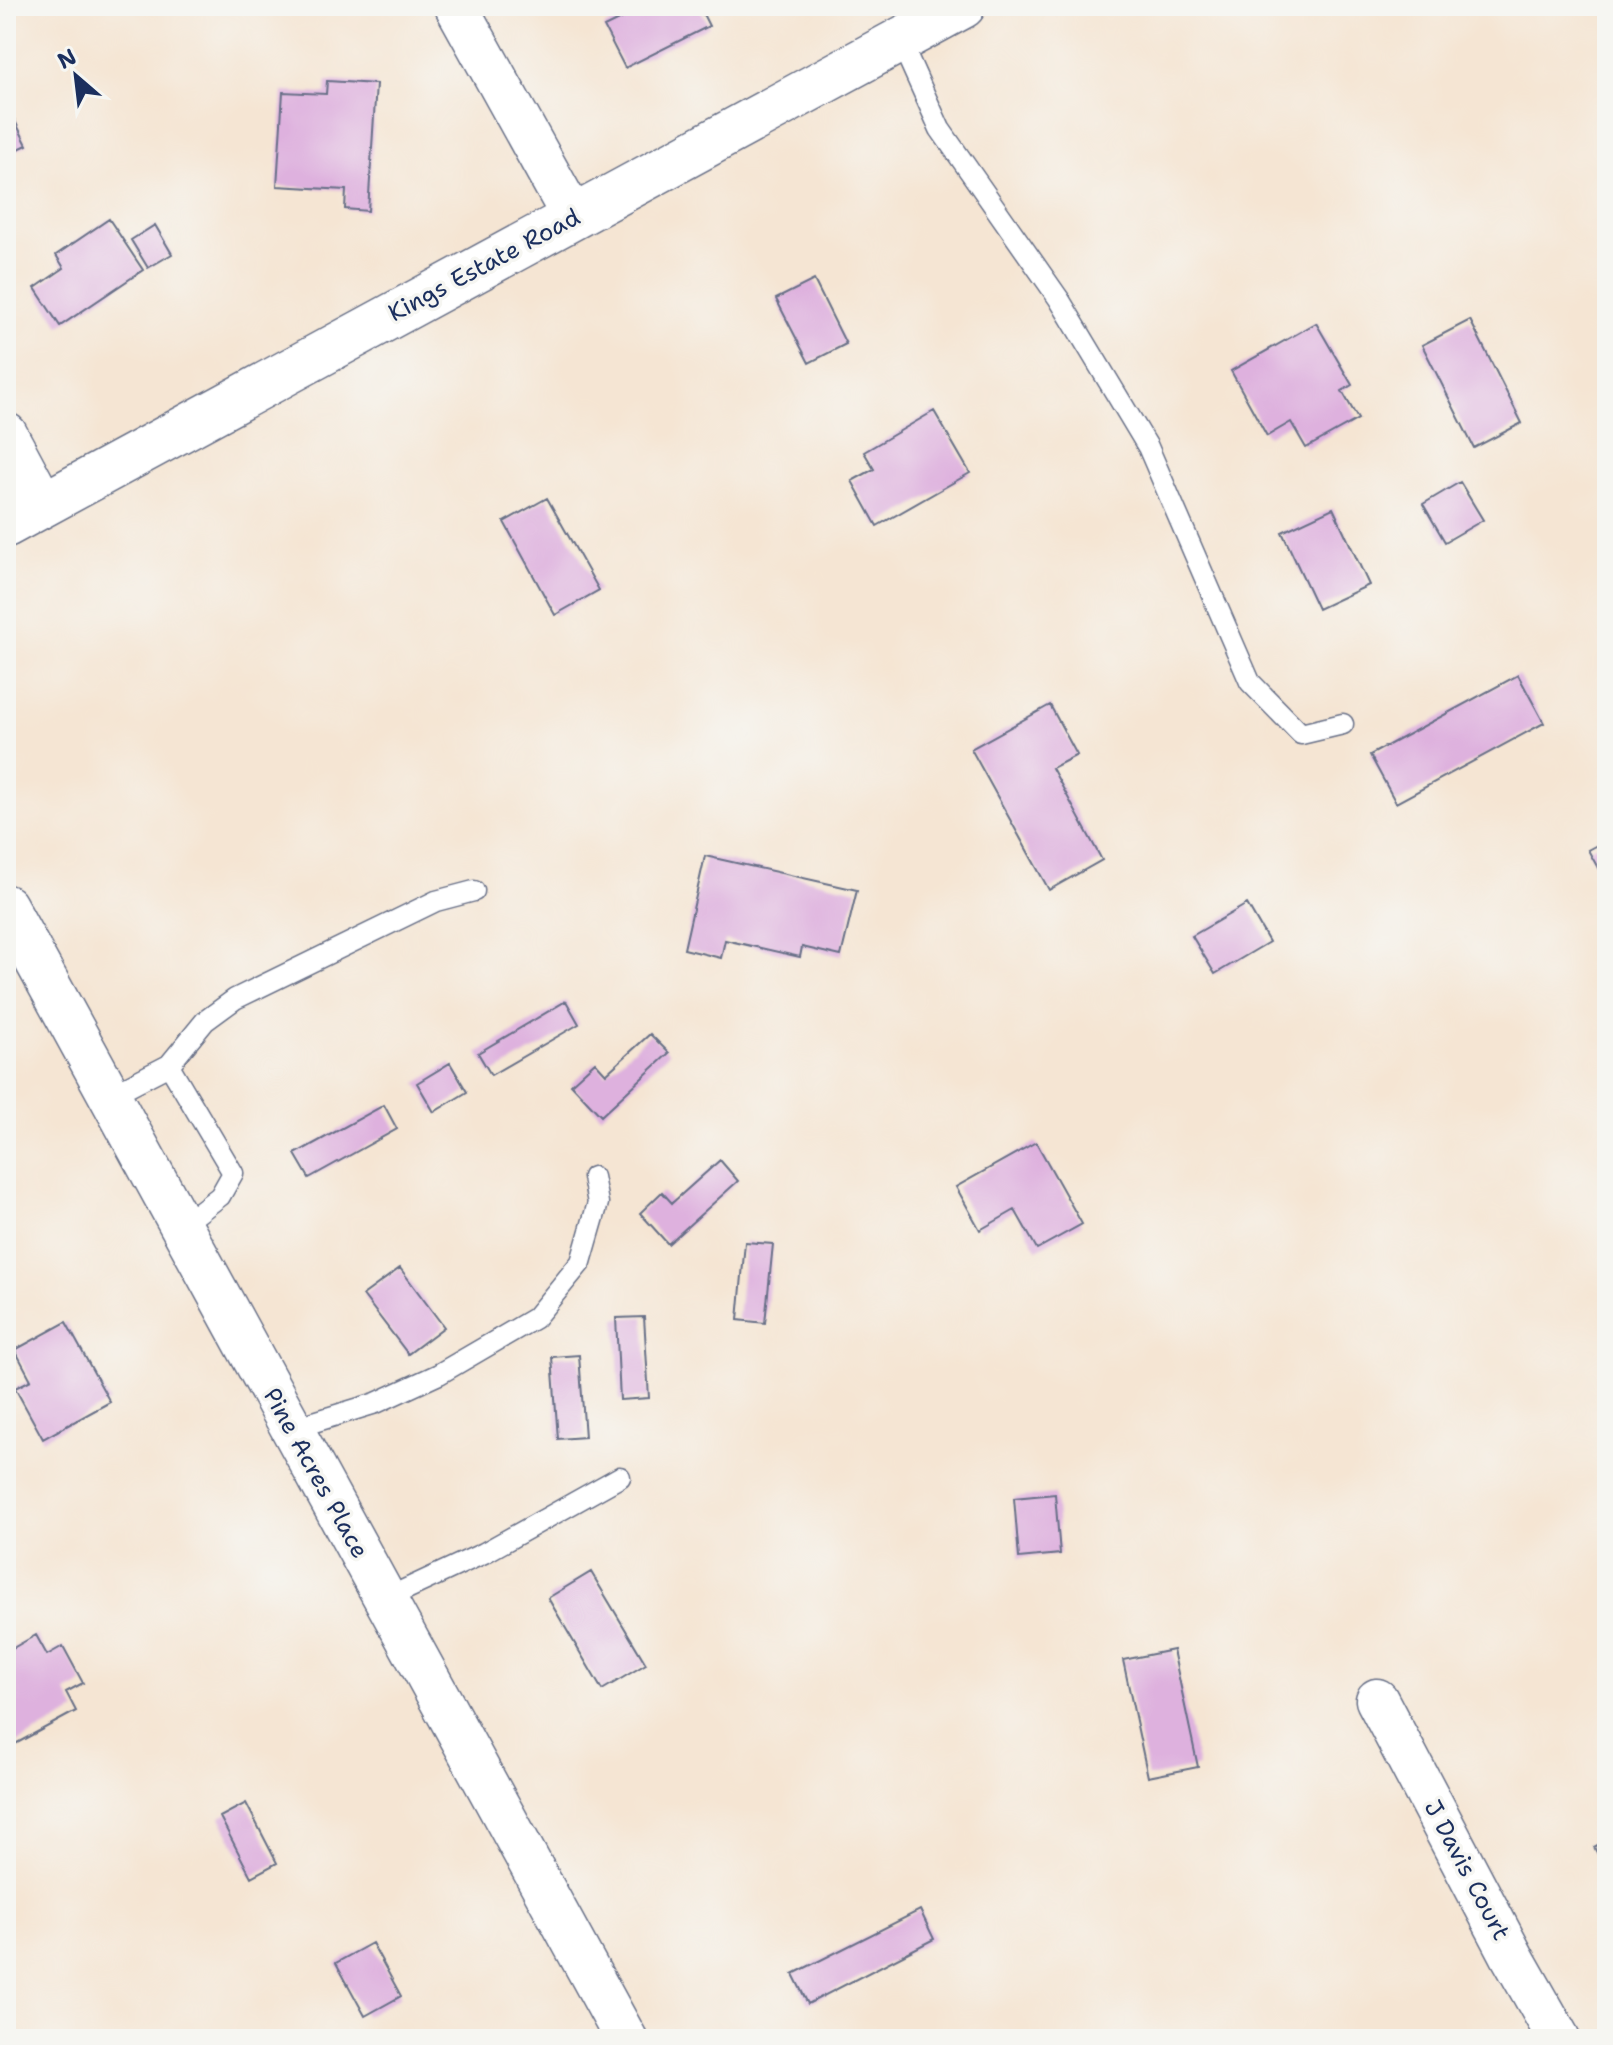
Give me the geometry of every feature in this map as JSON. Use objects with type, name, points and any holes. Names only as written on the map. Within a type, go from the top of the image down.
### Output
[{"type":"street","points":[[456,6],[573,217]]},
{"type":"street","name":"Kings Estate Road","points":[[6,525],[963,6]]},
{"type":"street","points":[[6,434],[44,505]]},
{"type":"street","name":"Pine Acres Place","points":[[6,906],[626,2039]]},
{"type":"street","name":"J Davis Court","points":[[1377,1700],[1559,2039]]},
{"type":"lane","points":[[900,40],[940,129],[1059,299],[1148,447],[1250,682],[1301,734],[1343,724]]},
{"type":"lane","points":[[109,1096],[169,1065],[205,1021],[235,999],[436,901],[474,891]]},
{"type":"lane","points":[[169,1065],[233,1173],[220,1196],[181,1226]]},
{"type":"lane","points":[[291,1429],[376,1403],[426,1380],[535,1318],[581,1262],[598,1203],[593,1177]]},
{"type":"lane","points":[[385,1599],[484,1553],[620,1477]]},
{"type":"building","points":[[647,6],[699,6],[709,26],[625,68],[604,27]]},
{"type":"building","points":[[327,81],[376,84],[368,211],[345,209],[346,190],[277,186],[283,92],[326,94]]},
{"type":"building","points":[[6,103],[27,145],[6,155]]},
{"type":"building","points":[[109,219],[143,270],[60,326],[35,288],[64,268],[56,255]]},
{"type":"building","points":[[155,225],[172,254],[148,268],[131,240]]},
{"type":"building","points":[[814,280],[846,344],[809,363],[776,299]]},
{"type":"building","points":[[1470,320],[1522,423],[1474,448],[1422,345]]},
{"type":"building","points":[[1316,323],[1352,385],[1342,391],[1358,419],[1306,448],[1291,422],[1267,436],[1231,371]]},
{"type":"building","points":[[934,411],[970,473],[877,526],[852,481],[874,469],[864,452]]},
{"type":"building","points":[[1460,482],[1483,520],[1445,542],[1423,504]]},
{"type":"building","points":[[547,498],[599,590],[555,615],[504,522]]},
{"type":"building","points":[[1333,508],[1369,585],[1318,609],[1282,532]]},
{"type":"building","points":[[1518,675],[1544,723],[1396,803],[1370,755]]},
{"type":"building","points":[[1050,705],[1077,755],[1052,768],[1102,860],[1049,890],[971,749]]},
{"type":"building","points":[[1607,840],[1607,875],[1603,877],[1588,850]]},
{"type":"building","points":[[705,856],[857,890],[841,956],[802,947],[800,957],[725,940],[721,958],[684,949]]},
{"type":"building","points":[[1247,904],[1269,942],[1215,974],[1192,936]]},
{"type":"building","points":[[566,1001],[579,1024],[491,1075],[478,1053]]},
{"type":"building","points":[[650,1034],[669,1053],[601,1116],[571,1084],[595,1062],[606,1074]]},
{"type":"building","points":[[450,1063],[467,1092],[434,1112],[417,1083]]},
{"type":"building","points":[[384,1105],[397,1129],[309,1178],[295,1154]]},
{"type":"building","points":[[1036,1142],[1082,1224],[1037,1249],[1015,1210],[980,1230],[956,1187]]},
{"type":"building","points":[[720,1160],[738,1181],[668,1244],[640,1213],[662,1192],[672,1203]]},
{"type":"building","points":[[745,1242],[773,1244],[765,1323],[738,1320]]},
{"type":"building","points":[[400,1268],[444,1327],[408,1354],[363,1295]]},
{"type":"building","points":[[644,1317],[649,1398],[620,1400],[616,1318]]},
{"type":"building","points":[[66,1322],[110,1402],[43,1439],[15,1388],[31,1380],[15,1350]]},
{"type":"building","points":[[579,1355],[585,1437],[558,1439],[552,1357]]},
{"type":"building","points":[[1055,1494],[1060,1554],[1019,1558],[1014,1498]]},
{"type":"building","points":[[591,1572],[646,1664],[602,1690],[548,1598]]},
{"type":"building","points":[[36,1635],[47,1655],[63,1646],[83,1683],[66,1692],[76,1711],[6,1749],[6,1710],[14,1705],[6,1691],[6,1652]]},
{"type":"building","points":[[1173,1650],[1198,1767],[1148,1777],[1123,1660]]},
{"type":"building","points":[[246,1803],[277,1863],[251,1877],[220,1817]]},
{"type":"building","points":[[1607,1840],[1607,1872],[1594,1847]]},
{"type":"building","points":[[920,1910],[934,1939],[808,2004],[793,1974]]},
{"type":"building","points":[[372,1943],[401,1996],[365,2016],[336,1963]]}]
